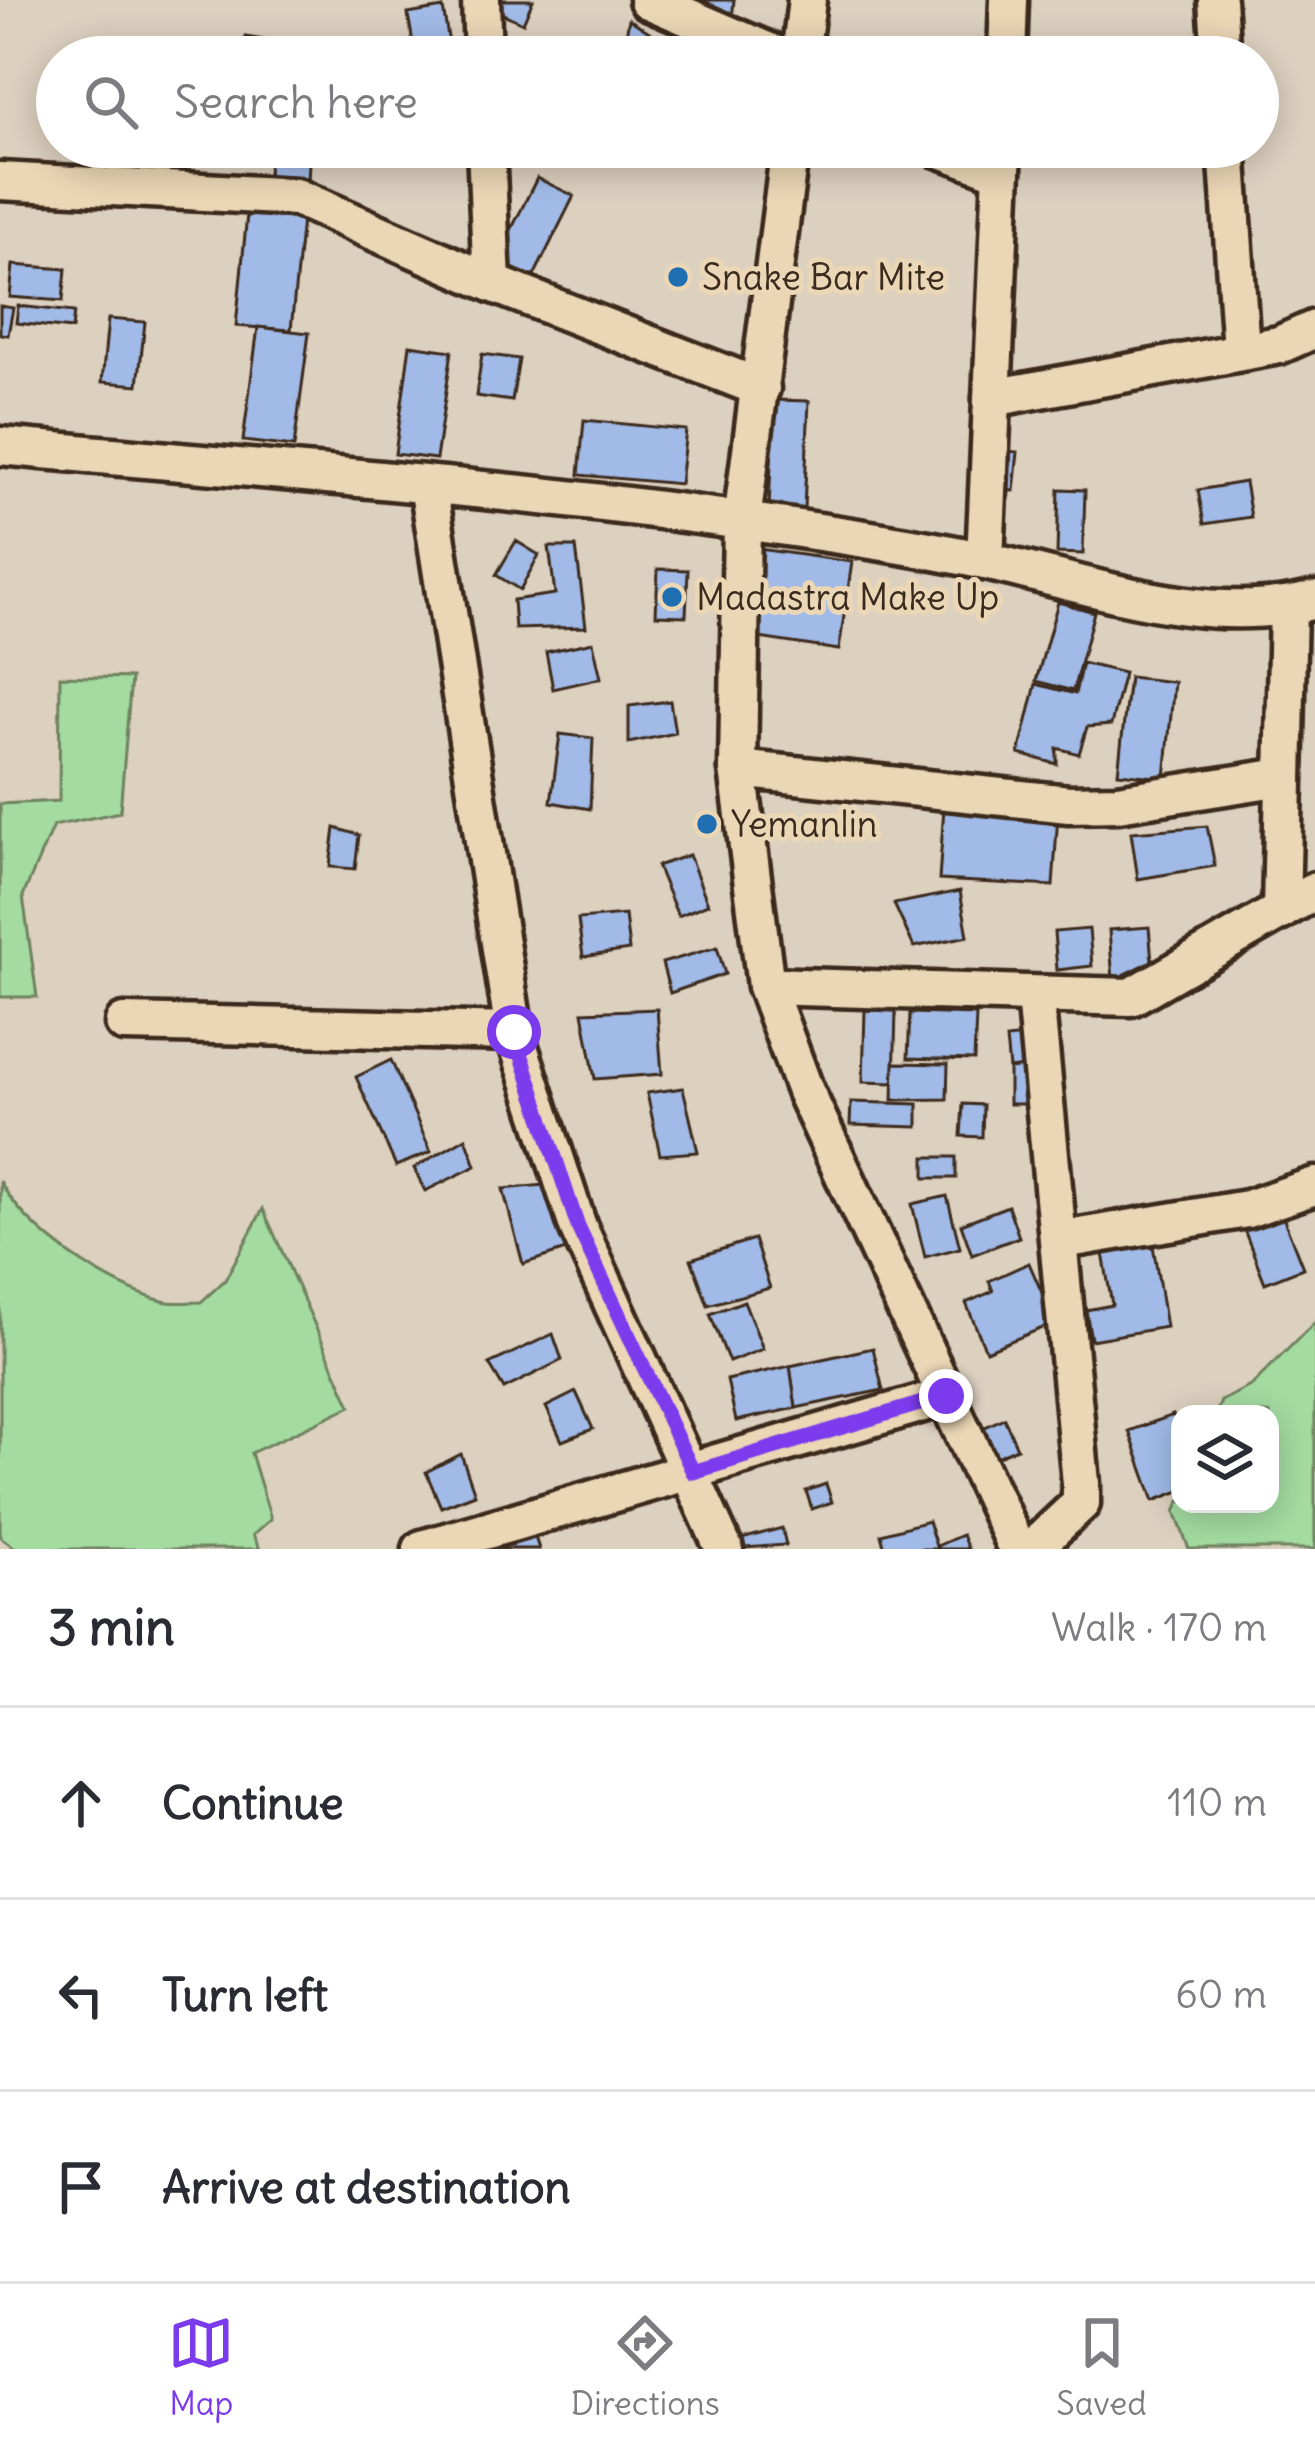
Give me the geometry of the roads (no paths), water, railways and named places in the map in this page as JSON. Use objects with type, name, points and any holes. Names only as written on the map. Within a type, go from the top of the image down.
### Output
[{"type":"street","points":[[481,0],[482,36]]},
{"type":"street","points":[[648,0],[732,36]]},
{"type":"street","points":[[803,36],[807,0]]},
{"type":"street","points":[[1008,36],[1009,0]]},
{"type":"street","points":[[1217,0],[1220,36]]},
{"type":"street","points":[[488,168],[491,283]]},
{"type":"street","points":[[787,168],[742,521],[738,769],[766,986],[806,1091],[1017,1549]]},
{"type":"street","points":[[985,561],[1002,168]]},
{"type":"street","points":[[1228,168],[1241,350]]},
{"type":"street","points":[[0,181],[296,197],[491,283],[761,388]]},
{"type":"street","points":[[992,398],[1279,345],[1315,329]]},
{"type":"street","points":[[0,446],[428,485],[742,521],[985,561],[1110,596],[1166,604],[1302,604],[1282,777],[1281,911]]},
{"type":"street","points":[[428,485],[514,1032],[578,1227],[724,1549]]},
{"type":"street","points":[[738,769],[1069,804],[1118,803],[1282,777]]},
{"type":"street","points":[[766,986],[1131,997],[1315,890]]},
{"type":"street","points":[[1032,1549],[1081,1503],[1062,1240],[1035,996]]},
{"type":"street","points":[[124,1023],[514,1032]]},
{"type":"street","points":[[1062,1240],[1247,1209],[1315,1186]]},
{"type":"street","points":[[422,1549],[946,1396]]},
{"type":"place","name":"Snake Bar Mite","points":[[678,277]]},
{"type":"place","name":"Madastra Make Up","points":[[672,597]]},
{"type":"place","name":"Yemanlin","points":[[707,824]]}]
